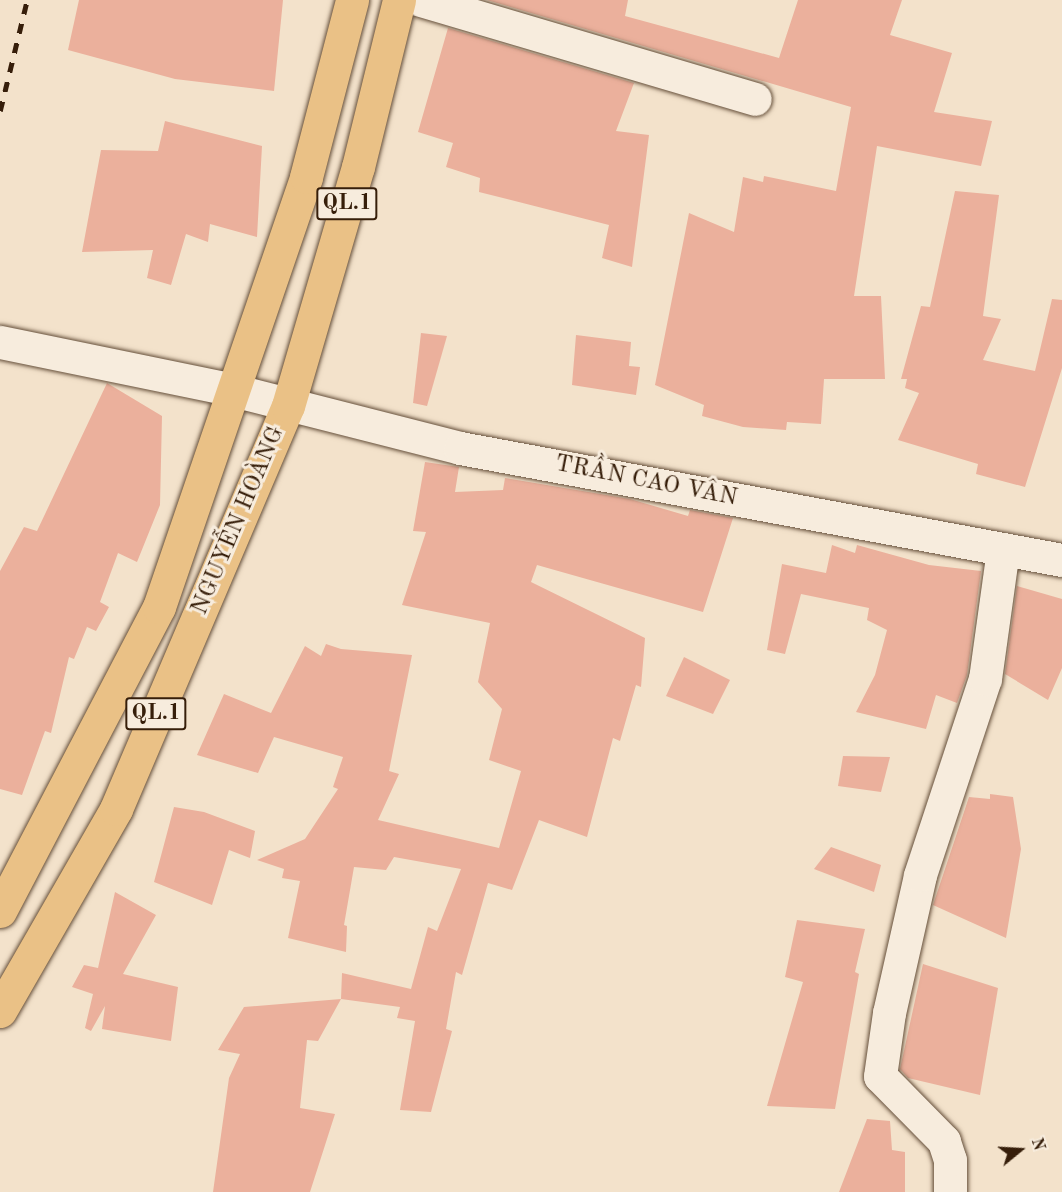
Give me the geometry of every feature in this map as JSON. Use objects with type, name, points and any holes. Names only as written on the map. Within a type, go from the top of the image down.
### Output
[{"type":"highway","name":"NGUYỄN HOÀNG","points":[[0,911],[159,607],[306,177],[351,0]]},
{"type":"highway","name":"NGUYỄN HOÀNG","points":[[0,1011],[116,809],[288,406],[358,167],[399,0]]},
{"type":"main road","points":[[421,0],[755,99]]},
{"type":"main road","name":"TRẦN CAO VÂN","points":[[0,342],[233,390],[288,406],[460,448],[1062,560]]},
{"type":"main road","points":[[950,1192],[950,1160],[944,1141],[880,1076],[889,1013],[920,875],[985,679],[1004,549]]},
{"type":"building","points":[[79,0],[283,0],[274,91],[175,79],[68,50]]},
{"type":"building","points":[[487,0],[628,0],[625,16],[779,58],[798,0],[902,0],[890,35],[952,53],[934,112],[992,121],[981,166],[877,146],[854,296],[881,296],[885,379],[824,379],[821,424],[787,422],[786,430],[743,427],[702,416],[704,405],[655,385],[689,213],[734,232],[743,177],[763,182],[764,176],[836,191],[851,107]]},
{"type":"building","points":[[448,28],[634,83],[616,131],[649,135],[632,267],[602,258],[609,225],[479,192],[480,178],[446,167],[453,143],[418,132]]},
{"type":"building","points":[[165,121],[262,146],[257,237],[210,224],[208,242],[186,234],[171,285],[147,278],[153,250],[82,252],[101,150],[158,151]]},
{"type":"building","points":[[955,191],[999,195],[983,316],[1001,319],[983,360],[1035,371],[1052,299],[1062,300],[1062,368],[1025,487],[976,474],[978,464],[898,440],[919,393],[905,388],[907,379],[901,379],[921,306],[930,307]]},
{"type":"building","points":[[421,333],[447,336],[427,406],[413,403]]},
{"type":"building","points":[[576,335],[631,342],[629,366],[640,367],[636,395],[572,385]]},
{"type":"building","points":[[107,383],[162,416],[160,505],[137,562],[118,553],[100,602],[109,607],[96,631],[87,627],[74,659],[69,657],[51,733],[45,731],[22,795],[0,789],[0,571],[24,527],[37,531]]},
{"type":"building","points":[[425,462],[459,467],[455,492],[503,490],[505,478],[630,499],[688,516],[690,510],[733,518],[703,612],[537,565],[531,582],[645,638],[641,687],[636,685],[620,741],[613,738],[587,837],[539,820],[512,890],[488,883],[462,975],[456,972],[446,1029],[452,1031],[431,1112],[400,1110],[415,1021],[397,1018],[400,1007],[341,999],[342,973],[411,989],[428,927],[437,931],[461,869],[394,857],[386,870],[354,867],[344,925],[347,926],[346,952],[288,938],[300,881],[282,878],[284,869],[257,860],[305,839],[338,789],[333,787],[343,757],[274,737],[258,773],[197,755],[224,694],[271,713],[305,646],[321,656],[326,644],[341,649],[412,655],[389,771],[399,774],[378,820],[499,848],[521,771],[489,760],[502,709],[478,682],[490,623],[402,605],[426,532],[413,531]]},
{"type":"building","points":[[832,545],[855,553],[857,545],[929,565],[981,571],[967,675],[957,703],[936,695],[926,729],[856,712],[875,675],[887,630],[867,620],[869,608],[801,594],[785,654],[767,650],[782,564],[826,573]]},
{"type":"building","points":[[1017,586],[1062,599],[1062,668],[1048,700],[1005,674]]},
{"type":"building","points":[[684,657],[730,680],[713,714],[666,696]]},
{"type":"building","points":[[843,756],[890,757],[881,792],[838,786]]},
{"type":"building","points":[[990,794],[1013,797],[1021,849],[1006,938],[933,905],[969,797],[990,799]]},
{"type":"building","points":[[174,807],[204,812],[255,831],[250,858],[229,850],[212,905],[154,882]]},
{"type":"building","points":[[831,847],[881,865],[874,892],[814,869]]},
{"type":"building","points":[[115,892],[156,915],[123,974],[178,987],[171,1041],[102,1029],[105,1006],[91,1031],[85,1028],[93,994],[72,987],[84,965],[98,968]]},
{"type":"building","points":[[797,920],[865,929],[855,972],[859,974],[835,1109],[767,1106],[803,982],[785,977]]},
{"type":"building","points":[[923,964],[998,988],[980,1095],[908,1078],[900,1069]]},
{"type":"building","points":[[341,999],[318,1041],[307,1040],[300,1108],[335,1114],[310,1192],[213,1192],[229,1078],[240,1054],[218,1050],[244,1007]]},
{"type":"building","points":[[867,1119],[890,1121],[892,1150],[905,1152],[905,1192],[839,1192]]},
{"type":"railway","points":[[0,111],[27,0]]}]
